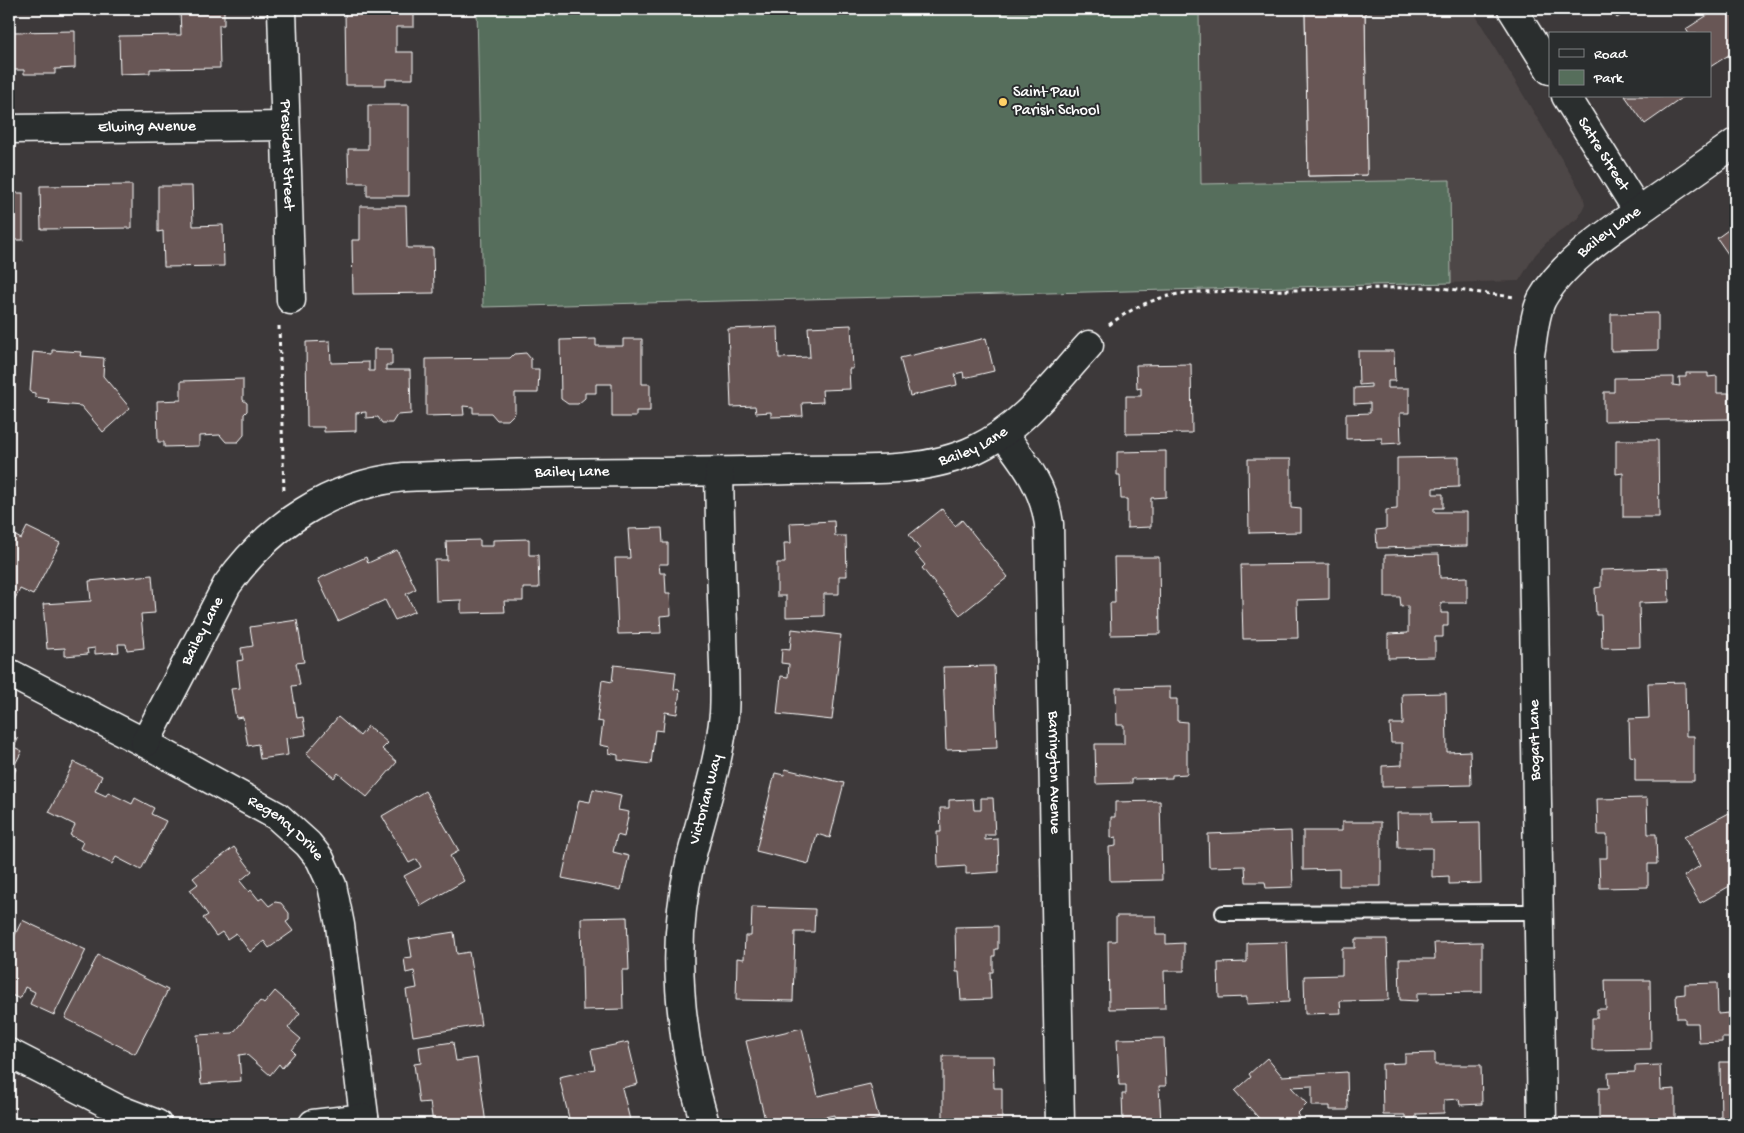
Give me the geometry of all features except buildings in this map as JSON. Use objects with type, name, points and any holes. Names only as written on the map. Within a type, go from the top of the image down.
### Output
[{"type":"street","name":"President Street","points":[[282,9],[284,126],[292,300]]},
{"type":"street","points":[[1512,9],[1549,68]]},
{"type":"street","name":"Satre Street","points":[[1567,98],[1638,211]]},
{"type":"street","name":"Elwing Avenue","points":[[9,129],[284,126]]},
{"type":"street","name":"Bailey Lane","points":[[1530,355],[1541,301],[1551,286],[1575,261],[1638,211],[1735,143]]},
{"type":"street","name":"Bailey Lane","points":[[145,743],[227,586],[250,556],[285,523],[342,491],[384,479],[422,476],[719,472],[926,464],[974,451],[1003,434],[1024,416],[1089,345]]},
{"type":"street","name":"Bogart Lane","points":[[1530,355],[1542,1124]]},
{"type":"street","name":"Barrington Avenue","points":[[1003,434],[1035,478],[1046,507],[1049,524],[1060,1124]]},
{"type":"street","name":"Victorian Way","points":[[705,1124],[686,1044],[680,995],[680,957],[687,878],[719,752],[724,712],[719,472]]},
{"type":"street","name":"Regency Drive","points":[[9,673],[145,743],[277,816],[296,831],[320,859],[332,885],[340,924],[365,1121]]},
{"type":"street","points":[[9,1053],[118,1109],[157,1124]]},
{"type":"street","points":[[313,1124],[365,1121]]},
{"type":"lane","points":[[1223,913],[1539,912]]},
{"type":"path","points":[[1089,345],[1106,327],[1132,309],[1148,301],[1175,294],[1434,287],[1541,301]]},
{"type":"path","points":[[285,523],[278,301],[292,300]]},
{"type":"shaded area","name":"Saint Paul Parish School","points":[[477,9],[1472,9],[1583,195],[1585,204],[1578,218],[1549,240],[1535,255],[1519,281],[483,307]]},
{"type":"green space","name":"Saint Paul Parish School","points":[[477,9],[950,9],[951,14],[1199,10],[1201,184],[1450,180],[1451,283],[483,307]]},
{"type":"place","name":"Saint Paul Parish School","points":[[1003,102]]}]
